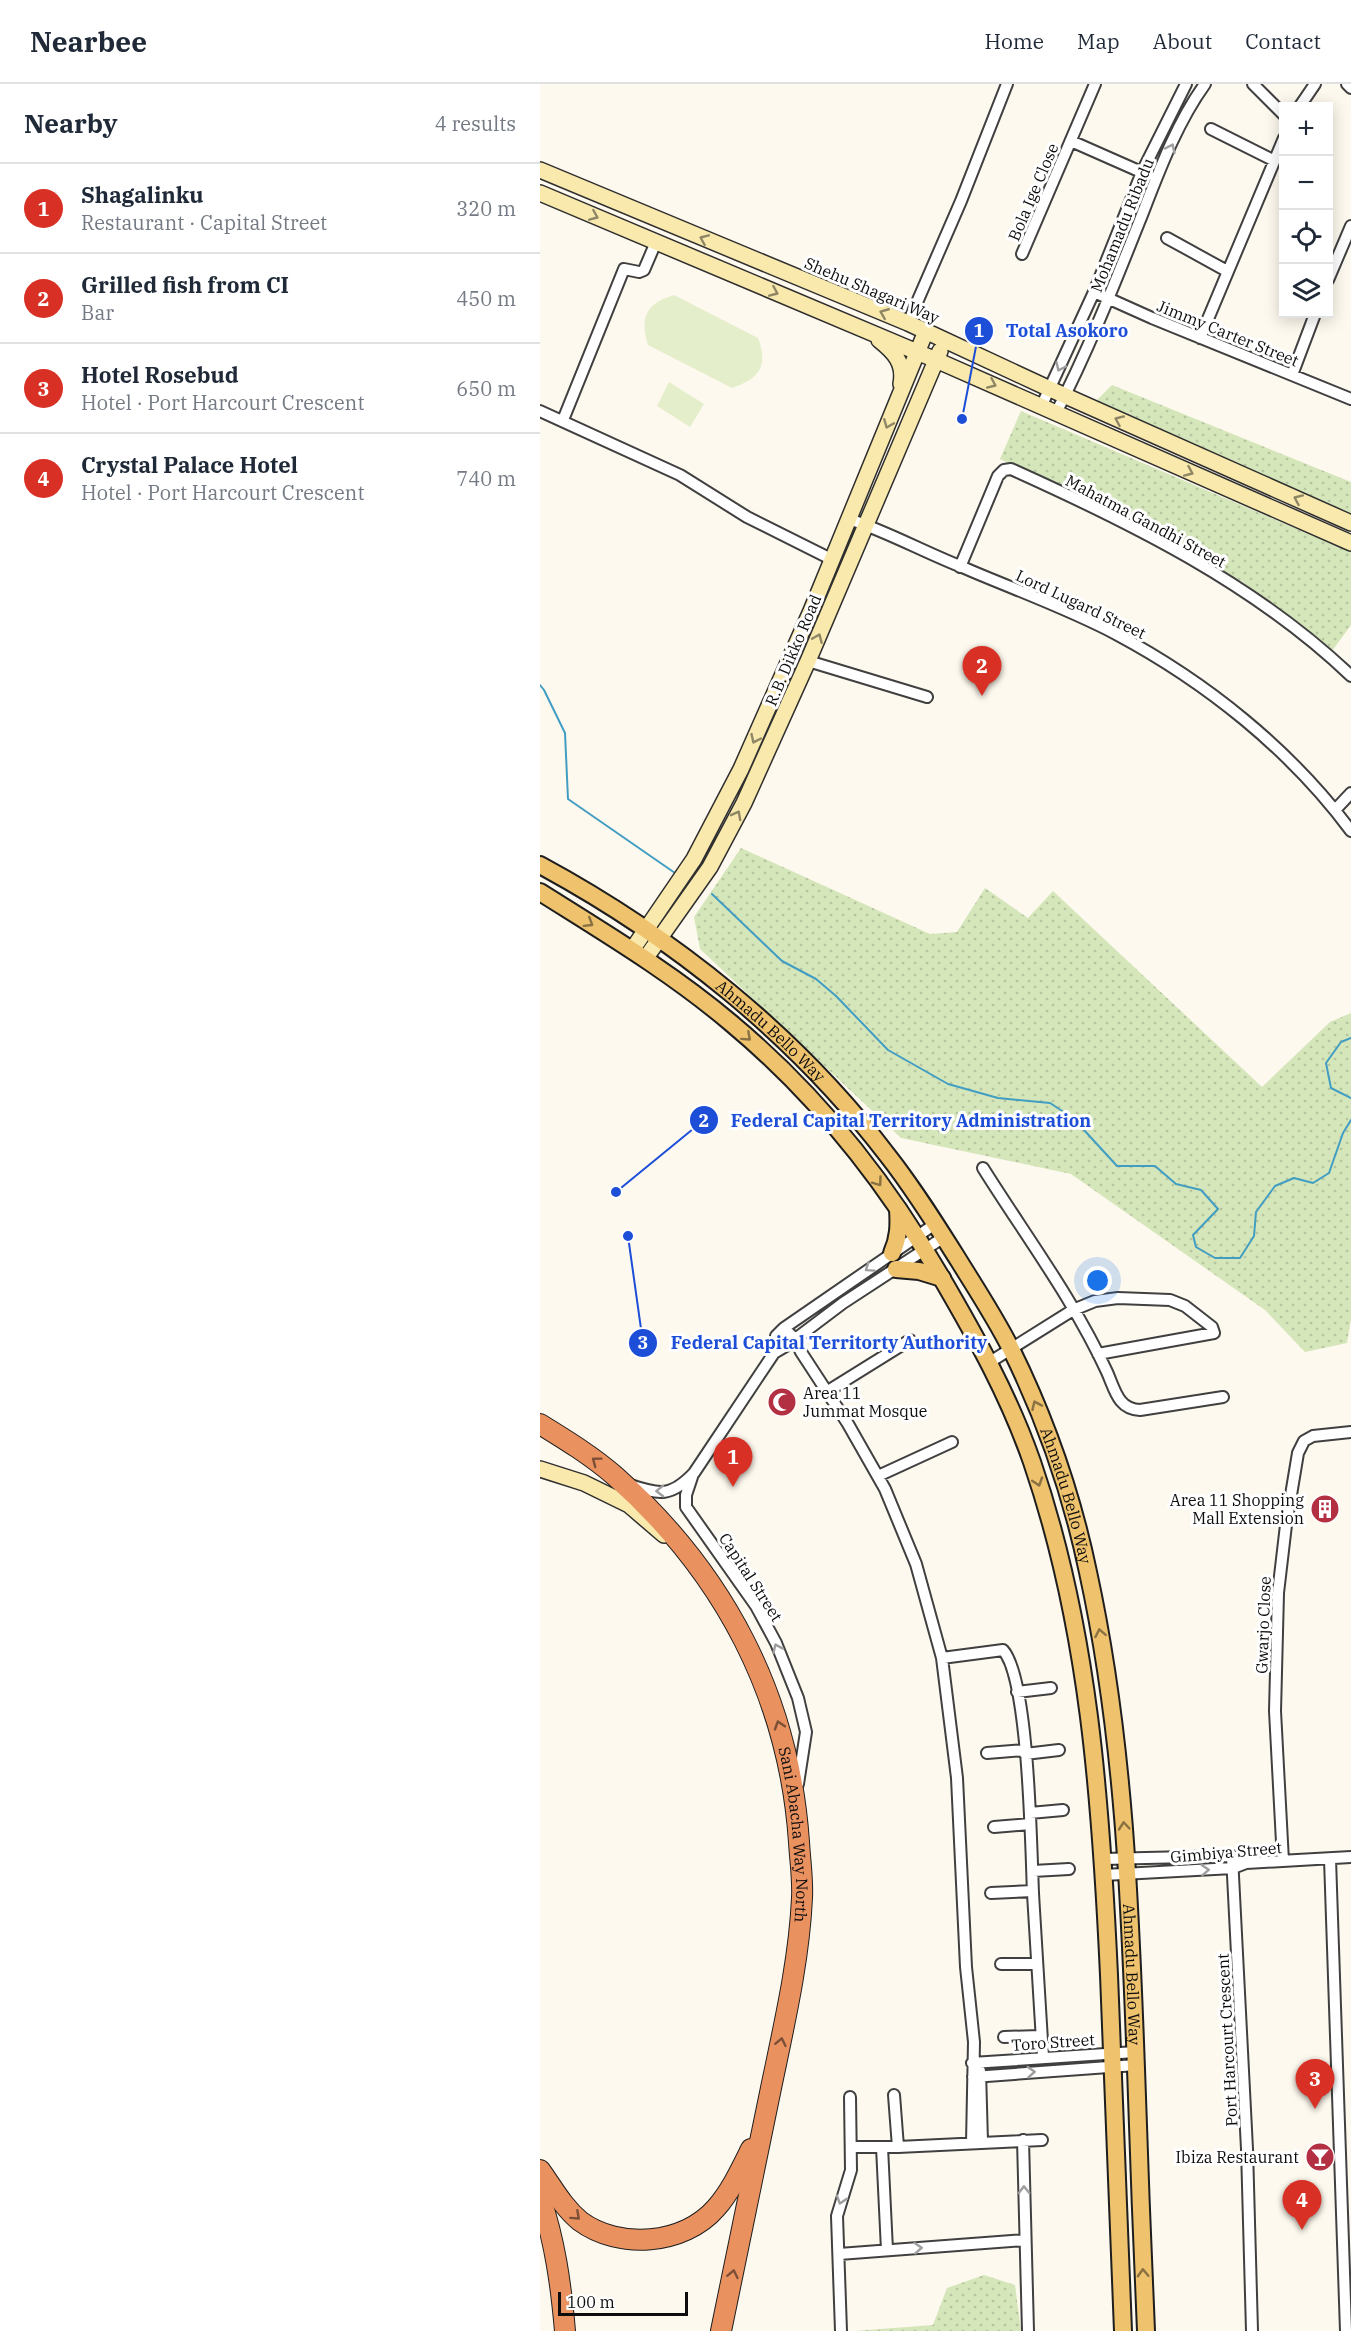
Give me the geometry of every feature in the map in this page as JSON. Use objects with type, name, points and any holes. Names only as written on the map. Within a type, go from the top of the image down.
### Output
[{"type":"highway","name":"Sani Abacha Way North","points":[[540,1424],[592,1457],[621,1482],[642,1502],[695,1563],[737,1626],[762,1676],[781,1731],[796,1806],[802,1896],[791,1995],[721,2331]]},
{"type":"highway","points":[[540,2170],[562,2203],[581,2221],[601,2231],[625,2239],[655,2240],[687,2230],[715,2210],[736,2179],[753,2145],[772,2083]]},
{"type":"highway","points":[[540,2197],[547,2216],[560,2277],[565,2331]]},
{"type":"main road","name":"Shehu Shagari Way","points":[[540,170],[908,323],[1065,396],[1351,523]]},
{"type":"main road","points":[[540,193],[936,360],[1351,543]]},
{"type":"main road","name":"R.B. Dikko Road","points":[[639,955],[653,934],[671,894],[694,859],[741,769],[770,706],[926,331]]},
{"type":"main road","points":[[870,332],[899,360],[903,375],[900,396]]},
{"type":"main road","name":"R.B. Dikko Road","points":[[653,934],[685,903],[710,867],[744,803],[808,662],[944,340]]},
{"type":"main road","points":[[922,392],[931,382],[944,376],[963,372]]},
{"type":"main road","name":"Ahmadu Bello Way","points":[[540,865],[653,934],[750,1009],[819,1076],[889,1157],[939,1230],[1011,1349],[1054,1448],[1088,1569],[1115,1718],[1128,1865],[1146,2331]]},
{"type":"main road","name":"Ahmadu Bello Way","points":[[540,892],[691,990],[761,1050],[844,1138],[897,1208],[942,1278],[990,1362],[1030,1458],[1064,1573],[1080,1649],[1091,1722],[1104,1867],[1123,2331]]},
{"type":"main road","points":[[897,1208],[899,1230],[894,1261],[942,1278]]},
{"type":"main road","points":[[540,1469],[584,1483],[629,1505],[695,1563]]},
{"type":"street","points":[[908,323],[961,201],[1007,84]]},
{"type":"street","name":"Bola Ige Close","points":[[1022,254],[1095,84]]},
{"type":"street","name":"Mohamadu Ribadu","points":[[1041,407],[1094,292],[1142,172],[1186,84]]},
{"type":"street","name":"Mohamadu Ribadu","points":[[1056,413],[1108,299],[1157,178],[1192,102],[1205,84]]},
{"type":"street","points":[[1253,84],[1279,110]]},
{"type":"street","points":[[1303,102],[1315,84]]},
{"type":"street","points":[[1347,84],[1351,88]]},
{"type":"street","points":[[1211,129],[1273,160]]},
{"type":"street","name":"Bola Ige Close","points":[[1071,141],[1157,178]]},
{"type":"street","points":[[1200,338],[1279,148]]},
{"type":"street","points":[[1333,270],[1351,226]]},
{"type":"street","points":[[1167,238],[1227,271]]},
{"type":"street","points":[[563,420],[624,269],[639,272],[644,270],[656,242]]},
{"type":"street","name":"Jimmy Carter Street","points":[[1094,292],[1351,399]]},
{"type":"street","points":[[1292,375],[1313,318]]},
{"type":"street","points":[[540,411],[680,475],[747,517],[831,559]]},
{"type":"street","name":"Mahatma Gandhi Street","points":[[960,567],[998,476],[1004,470],[1011,469],[1077,499],[1181,553],[1284,619],[1351,676]]},
{"type":"street","name":"Lord Lugard Street","points":[[849,519],[1053,605],[1115,633],[1160,659],[1200,686],[1257,730],[1290,761],[1351,831]]},
{"type":"street","points":[[808,662],[927,698]]},
{"type":"street","points":[[1335,810],[1351,793]]},
{"type":"street","points":[[983,1168],[1073,1310],[1098,1354],[1118,1398],[1129,1410],[1223,1397]]},
{"type":"street","points":[[774,1353],[780,1332],[939,1230]]},
{"type":"street","name":"Capital Street","points":[[621,1482],[662,1493],[680,1488],[694,1473],[774,1353],[843,1303],[894,1261],[939,1230]]},
{"type":"street","points":[[990,1362],[1073,1310],[1095,1300],[1118,1298],[1170,1300],[1185,1306],[1212,1327],[1214,1333],[1098,1354]]},
{"type":"street","points":[[780,1332],[801,1352],[828,1391],[878,1476],[916,1564],[942,1658],[957,1778],[966,1967],[976,2062],[977,2142]]},
{"type":"street","points":[[828,1391],[910,1340]]},
{"type":"street","name":"Gwarjo Close","points":[[1283,1862],[1275,1711],[1278,1593],[1285,1531],[1298,1453],[1304,1441],[1313,1436],[1351,1432]]},
{"type":"street","points":[[878,1476],[952,1442]]},
{"type":"street","name":"Capital Street","points":[[694,1473],[686,1495],[686,1507],[756,1606],[776,1643],[798,1698],[806,1732],[796,1806]]},
{"type":"street","points":[[942,1658],[1003,1650],[1016,1679],[1030,1818],[1040,2036],[1043,2058]]},
{"type":"street","points":[[1017,1692],[1051,1688]]},
{"type":"street","points":[[987,1753],[1059,1750]]},
{"type":"street","points":[[994,1827],[1063,1810]]},
{"type":"street","points":[[1104,1867],[1232,1856],[1246,1863]]},
{"type":"street","name":"Port Harcourt Crescent","points":[[1232,1856],[1247,2149],[1252,2331]]},
{"type":"street","name":"Gimbiya Street","points":[[1104,1867],[1128,1865],[1233,1868],[1246,1863],[1351,1857]]},
{"type":"street","points":[[1330,1859],[1346,2331]]},
{"type":"street","points":[[1033,1871],[1070,1869]]},
{"type":"street","points":[[991,1893],[1033,1891]]},
{"type":"street","points":[[1001,1964],[1037,1964]]},
{"type":"street","points":[[1004,2037],[1040,2036]]},
{"type":"street","name":"Toro Street","points":[[976,2062],[1043,2058],[1113,2060]]},
{"type":"street","name":"Toro Street","points":[[976,2076],[1135,2059]]},
{"type":"street","points":[[894,2095],[898,2147]]},
{"type":"street","points":[[841,2331],[837,2216],[851,2170],[850,2097]]},
{"type":"street","points":[[1023,2140],[1028,2331]]},
{"type":"street","points":[[852,2147],[1042,2140]]},
{"type":"street","points":[[882,2147],[887,2250]]},
{"type":"street","points":[[839,2253],[1025,2240]]},
{"type":"green space","points":[[674,295],[758,338],[762,364],[755,376],[732,388],[648,345],[644,326],[648,312],[657,302]]},
{"type":"green space","points":[[669,382],[704,404],[690,427],[657,406]]},
{"type":"green space","points":[[1112,385],[1351,482],[1351,514],[1095,402]]},
{"type":"green space","points":[[1021,411],[1351,552],[1351,625],[1332,651],[1243,582],[1143,525],[1000,459]]},
{"type":"green space","points":[[741,848],[930,934],[957,932],[985,888],[1028,918],[1053,891],[1262,1087],[1330,1022],[1351,1013],[1351,1319],[1347,1343],[1305,1352],[1265,1310],[1071,1174],[901,1138],[700,949],[694,917]]},
{"type":"green space","points":[[984,2275],[1015,2285],[1021,2331],[855,2331],[933,2325],[947,2288]]},
{"type":"waterway","points":[[540,685],[565,733],[568,799],[675,873]]},
{"type":"waterway","points":[[712,894],[782,961],[816,979],[836,996],[888,1050],[948,1084],[998,1098],[1050,1103],[1073,1118],[1117,1166],[1155,1166],[1176,1184],[1201,1190],[1218,1209],[1193,1235],[1196,1247],[1215,1258],[1240,1258],[1254,1236],[1256,1212],[1275,1186],[1294,1178],[1313,1183],[1329,1173],[1343,1133],[1351,1120]]},
{"type":"waterway","points":[[1351,1038],[1341,1042],[1326,1063],[1331,1088],[1351,1098]]},
{"type":"place","name":"Total Asokoro","points":[[962,419]]},
{"type":"place","name":"Grilled fish from CI","points":[[982,696]]},
{"type":"place","name":"Federal Capital Territory Administration","points":[[616,1192]]},
{"type":"place","name":"Federal Capital Territorty Authority","points":[[628,1236]]},
{"type":"place","name":"Area 11 Jummat Mosque","points":[[782,1402]]},
{"type":"place","name":"Shagalinku","points":[[733,1487]]},
{"type":"place","name":"Area 11 Shopping Mall Extension","points":[[1325,1509]]},
{"type":"place","name":"Hotel Rosebud","points":[[1315,2109]]},
{"type":"place","name":"Ibiza Restaurant","points":[[1320,2157]]},
{"type":"place","name":"Crystal Palace Hotel","points":[[1302,2230]]}]
